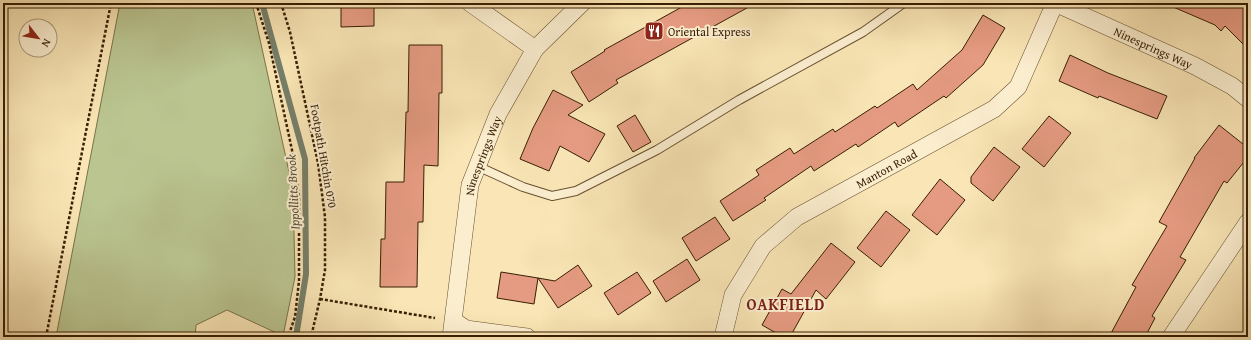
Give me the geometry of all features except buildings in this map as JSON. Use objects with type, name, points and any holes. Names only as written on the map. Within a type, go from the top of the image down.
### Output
[{"type":"street","points":[[470,3],[535,49]]},
{"type":"street","name":"Ninesprings Way","points":[[452,329],[470,185],[498,114],[535,49],[582,3]]},
{"type":"street","name":"Ninesprings Way","points":[[1055,3],[1195,66],[1232,86],[1248,99]]},
{"type":"street","name":"Manton Road","points":[[723,337],[734,295],[762,246],[797,217],[994,110],[1018,87],[1055,3]]},
{"type":"street","points":[[1171,337],[1248,222]]},
{"type":"street","points":[[452,329],[466,328],[527,337]]},
{"type":"lane","points":[[478,166],[523,187],[552,196],[576,190],[657,150],[739,100],[863,32],[903,3]]},
{"type":"path","points":[[46,337],[111,3]]},
{"type":"path","points":[[256,3],[268,43],[292,150],[299,196],[299,281],[295,317],[288,337]]},
{"type":"path","name":"Footpath Hitchin 070","points":[[281,3],[290,32],[316,156],[325,217],[325,270],[311,337]]},
{"type":"path","points":[[320,299],[452,329]]},
{"type":"green space","points":[[120,3],[252,3],[293,190],[295,277],[283,336],[227,310],[196,325],[195,337],[56,337]]},
{"type":"waterway","name":"Ippollitts Brook","points":[[262,3],[305,159],[306,274],[296,337]]},
{"type":"place","name":"Oriental Express","points":[[654,31]]},
{"type":"district","name":"OAKFIELD","points":[[786,304]]}]
